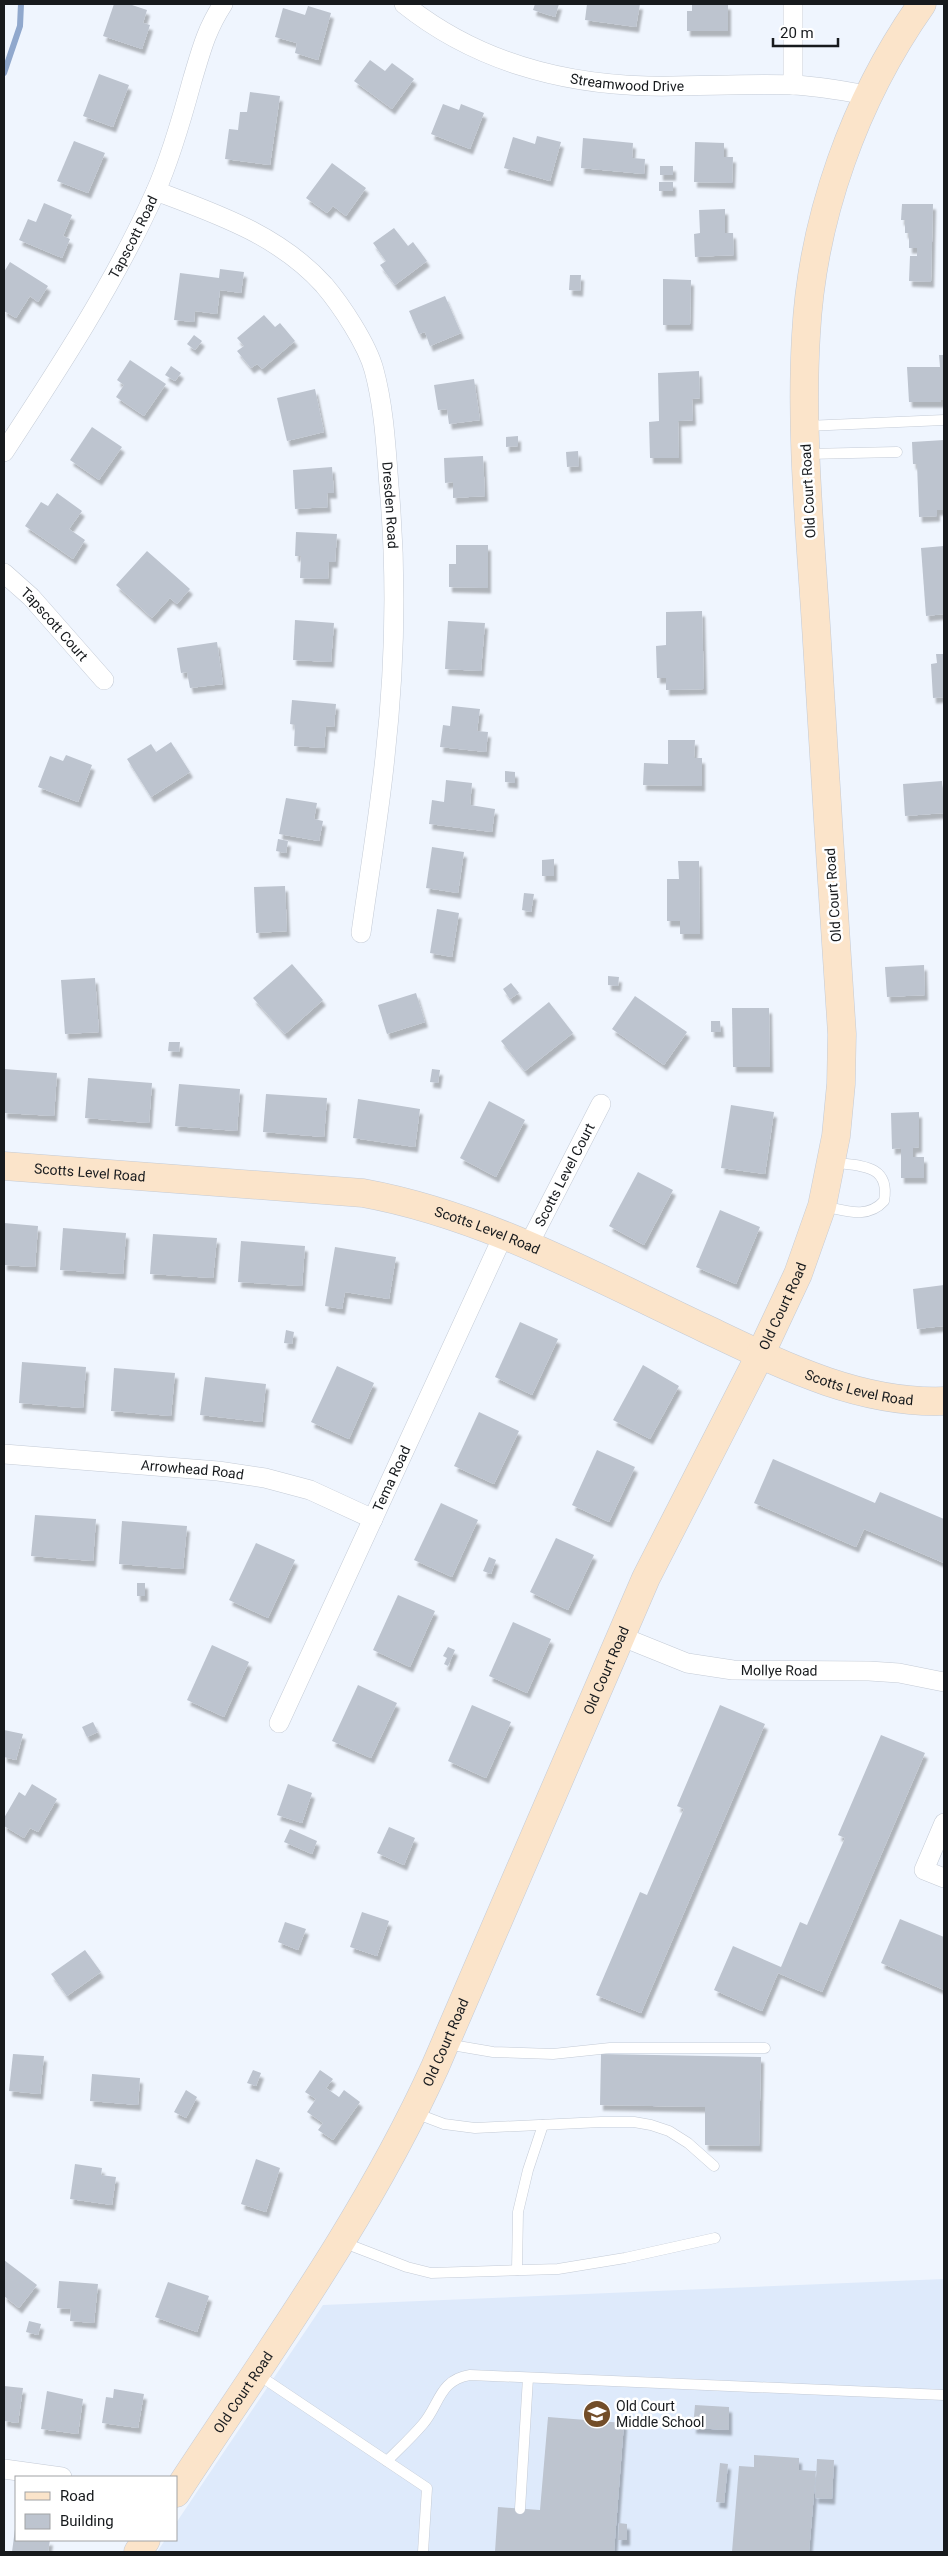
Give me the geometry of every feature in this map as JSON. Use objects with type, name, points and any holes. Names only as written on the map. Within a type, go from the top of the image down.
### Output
[{"type":"main road","name":"Old Court Road","points":[[178,2490],[341,2241],[382,2173],[414,2113],[620,1636],[671,1528],[760,1355],[798,1274],[822,1206],[836,1136],[841,1084],[842,1034],[804,426],[806,332],[813,271],[835,182],[868,95],[896,43],[922,4]]},
{"type":"main road","name":"Scotts Level Road","points":[[4,1166],[363,1193],[416,1204],[447,1213],[528,1246],[760,1355],[805,1374],[857,1390],[902,1399],[944,1401]]},
{"type":"main road","points":[[138,2552],[145,2541]]},
{"type":"street","name":"Tapscott Road","points":[[4,452],[72,348],[114,277],[156,191],[176,136],[200,48],[211,21],[223,4]]},
{"type":"street","name":"Streamwood Drive","points":[[404,4],[438,27],[497,58],[531,70],[563,78],[647,86],[793,85],[868,95]]},
{"type":"street","points":[[793,4],[793,85]]},
{"type":"street","name":"Dresden Road","points":[[156,191],[225,217],[256,232],[304,265],[343,310],[374,368],[385,432],[394,546],[393,648],[386,756],[362,933]]},
{"type":"street","name":"Tapscott Court","points":[[4,573],[31,597],[104,680]]},
{"type":"street","name":"Scotts Level Court","points":[[528,1246],[601,1104]]},
{"type":"street","name":"Tema Road","points":[[279,1723],[503,1236]]},
{"type":"street","name":"Arrowhead Road","points":[[4,1454],[218,1471],[265,1478],[310,1490],[373,1519]]},
{"type":"street","name":"Mollye Road","points":[[620,1636],[688,1664],[733,1670],[876,1672],[944,1682]]},
{"type":"street","points":[[944,1822],[924,1870],[944,1878]]},
{"type":"street","points":[[4,2469],[55,2476]]},
{"type":"lane","points":[[804,426],[944,420]]},
{"type":"lane","points":[[806,454],[898,452]]},
{"type":"lane","points":[[822,1206],[867,1213],[878,1208],[884,1201],[884,1183],[880,1175],[873,1169],[830,1162]]},
{"type":"lane","points":[[445,2043],[493,2052],[553,2054],[610,2048],[765,2048]]},
{"type":"lane","points":[[414,2113],[444,2124],[476,2128],[634,2122],[651,2124],[669,2131],[688,2143],[714,2166]]},
{"type":"lane","points":[[517,2270],[518,2212],[542,2125]]},
{"type":"lane","points":[[341,2241],[407,2268],[431,2273],[558,2269],[626,2258],[715,2238]]},
{"type":"lane","points":[[255,2373],[427,2488],[423,2552]]},
{"type":"lane","points":[[387,2461],[424,2423],[438,2396],[449,2384],[460,2377],[528,2378],[944,2395]]},
{"type":"lane","points":[[520,2509],[528,2378]]},
{"type":"shaded area","name":"Old Court Middle School","points":[[944,2279],[944,2552],[157,2552],[164,2541],[178,2541],[178,2520],[323,2305]]},
{"type":"building","points":[[114,4],[129,4],[147,10],[143,23],[150,25],[142,49],[103,36]]},
{"type":"building","points":[[535,4],[559,4],[555,17],[533,10]]},
{"type":"building","points":[[587,4],[640,4],[636,27],[585,20]]},
{"type":"building","points":[[692,4],[728,4],[728,31],[687,31],[687,11],[692,11]]},
{"type":"building","points":[[308,6],[331,13],[318,60],[295,53],[297,43],[275,37],[283,8],[305,15]]},
{"type":"building","points":[[370,60],[385,71],[392,63],[414,79],[392,109],[354,81]]},
{"type":"building","points":[[99,74],[129,85],[113,127],[83,116]]},
{"type":"building","points":[[250,92],[280,96],[270,165],[225,159],[229,129],[238,130],[240,112],[247,112]]},
{"type":"building","points":[[443,104],[459,110],[461,104],[484,113],[470,149],[431,134]]},
{"type":"building","points":[[537,136],[561,142],[550,181],[504,168],[513,137],[535,144]]},
{"type":"building","points":[[583,138],[633,143],[632,158],[645,159],[644,174],[581,168]]},
{"type":"building","points":[[74,141],[105,153],[88,193],[57,181]]},
{"type":"building","points":[[695,142],[724,143],[724,157],[733,157],[732,183],[694,182]]},
{"type":"building","points":[[332,163],[366,188],[346,216],[333,206],[327,213],[306,198]]},
{"type":"building","points":[[660,166],[673,166],[673,175],[660,175]]},
{"type":"building","points":[[659,182],[673,182],[673,191],[659,191]]},
{"type":"building","points":[[44,203],[72,215],[63,236],[70,239],[62,258],[19,240],[28,219],[36,222]]},
{"type":"building","points":[[902,204],[933,204],[931,282],[909,281],[910,256],[917,256],[917,248],[909,248],[909,233],[905,233],[905,220],[901,220]]},
{"type":"building","points":[[725,209],[725,233],[733,233],[734,255],[695,257],[694,234],[700,233],[699,210]]},
{"type":"building","points":[[394,228],[408,246],[413,242],[427,261],[395,285],[380,265],[386,261],[373,243]]},
{"type":"building","points":[[10,262],[48,286],[38,302],[30,296],[16,318],[4,311],[4,272]]},
{"type":"building","points":[[220,269],[244,272],[241,293],[220,290],[217,314],[195,311],[194,322],[174,320],[180,273],[219,278]]},
{"type":"building","points":[[570,275],[581,275],[580,291],[569,290]]},
{"type":"building","points":[[663,279],[691,280],[690,325],[663,325]]},
{"type":"building","points":[[445,296],[461,333],[430,346],[425,332],[419,334],[409,311]]},
{"type":"building","points":[[264,315],[275,327],[280,323],[295,341],[262,369],[257,364],[251,368],[237,351],[244,346],[237,338]]},
{"type":"building","points":[[194,335],[202,341],[195,350],[187,344]]},
{"type":"building","points":[[939,355],[944,355],[944,400],[941,400],[941,402],[909,402],[907,367],[940,367]]},
{"type":"building","points":[[130,360],[166,384],[144,416],[116,397],[124,385],[117,380]]},
{"type":"building","points":[[171,366],[181,373],[175,381],[165,375]]},
{"type":"building","points":[[699,371],[700,398],[692,399],[693,420],[678,421],[679,458],[650,458],[649,422],[659,421],[658,373]]},
{"type":"building","points":[[474,379],[480,420],[449,424],[447,409],[438,410],[434,385]]},
{"type":"building","points":[[315,389],[324,432],[287,441],[277,398]]},
{"type":"building","points":[[92,427],[122,447],[99,480],[70,460]]},
{"type":"building","points":[[518,436],[518,446],[506,447],[506,437]]},
{"type":"building","points":[[944,440],[944,510],[937,510],[937,516],[919,517],[917,464],[913,464],[912,442]]},
{"type":"building","points":[[578,451],[579,466],[567,467],[566,452]]},
{"type":"building","points":[[483,456],[485,496],[453,498],[453,482],[445,483],[444,458]]},
{"type":"building","points":[[332,467],[334,493],[327,493],[328,507],[295,509],[293,470]]},
{"type":"building","points":[[57,493],[82,511],[69,529],[85,540],[73,559],[25,526],[41,502],[48,506]]},
{"type":"building","points":[[296,532],[337,534],[335,562],[329,562],[328,579],[300,578],[301,556],[295,556]]},
{"type":"building","points":[[456,545],[488,545],[488,588],[449,587],[449,564],[456,564]]},
{"type":"building","points":[[944,546],[944,614],[926,616],[921,548]]},
{"type":"building","points":[[147,551],[190,589],[177,604],[170,598],[152,618],[116,585]]},
{"type":"building","points":[[702,611],[704,689],[666,690],[666,678],[657,678],[656,646],[666,645],[666,612]]},
{"type":"building","points":[[295,620],[334,623],[331,662],[293,660]]},
{"type":"building","points":[[448,621],[485,623],[481,671],[445,669]]},
{"type":"building","points":[[217,642],[223,684],[190,688],[187,672],[181,673],[177,648]]},
{"type":"building","points":[[936,654],[944,654],[944,697],[933,698],[931,664],[937,663]]},
{"type":"building","points":[[292,700],[336,704],[334,727],[326,726],[324,748],[294,746],[295,725],[290,724]]},
{"type":"building","points":[[452,706],[480,709],[477,731],[488,732],[486,752],[440,747],[443,725],[450,726]]},
{"type":"building","points":[[668,740],[695,740],[694,758],[702,758],[702,786],[643,785],[644,763],[668,764]]},
{"type":"building","points":[[171,742],[190,772],[151,797],[127,759],[151,744],[156,752]]},
{"type":"building","points":[[66,755],[92,765],[78,802],[38,787],[50,756],[63,761]]},
{"type":"building","points":[[505,771],[515,772],[515,783],[505,782]]},
{"type":"building","points":[[446,780],[472,783],[470,805],[495,809],[492,832],[429,824],[432,800],[444,802]]},
{"type":"building","points":[[942,781],[944,813],[905,816],[903,784]]},
{"type":"building","points":[[286,798],[317,803],[314,819],[323,821],[319,841],[279,834]]},
{"type":"building","points":[[278,839],[288,841],[286,853],[276,851]]},
{"type":"building","points":[[432,847],[464,852],[458,893],[426,888]]},
{"type":"building","points":[[554,859],[554,876],[542,876],[542,860]]},
{"type":"building","points":[[678,861],[699,861],[700,934],[680,934],[680,921],[667,921],[667,879],[679,879]]},
{"type":"building","points":[[285,886],[287,931],[256,933],[254,887]]},
{"type":"building","points":[[524,893],[534,894],[531,912],[522,910]]},
{"type":"building","points":[[437,909],[459,913],[452,957],[430,953]]},
{"type":"building","points":[[292,964],[323,1000],[285,1034],[253,998]]},
{"type":"building","points":[[924,965],[925,995],[887,997],[885,967]]},
{"type":"building","points":[[608,976],[619,977],[618,986],[608,985]]},
{"type":"building","points":[[95,978],[99,1032],[65,1034],[61,980]]},
{"type":"building","points":[[511,983],[519,993],[510,999],[503,989]]},
{"type":"building","points":[[416,993],[425,1022],[387,1034],[378,1005]]},
{"type":"building","points":[[635,996],[687,1032],[664,1065],[612,1029]]},
{"type":"building","points":[[549,1002],[573,1033],[525,1071],[501,1041]]},
{"type":"building","points":[[732,1008],[769,1008],[770,1067],[733,1067]]},
{"type":"building","points":[[711,1021],[720,1021],[721,1032],[711,1032]]},
{"type":"building","points":[[169,1042],[180,1042],[179,1052],[168,1051]]},
{"type":"building","points":[[4,1069],[57,1073],[54,1116],[4,1113]]},
{"type":"building","points":[[432,1069],[440,1070],[438,1083],[430,1082]]},
{"type":"building","points":[[88,1078],[152,1083],[149,1123],[85,1118]]},
{"type":"building","points":[[179,1084],[240,1089],[237,1131],[175,1126]]},
{"type":"building","points":[[266,1094],[327,1098],[324,1137],[263,1132]]},
{"type":"building","points":[[358,1099],[420,1109],[415,1147],[353,1138]]},
{"type":"building","points":[[489,1101],[525,1120],[496,1177],[460,1158]]},
{"type":"building","points":[[731,1105],[774,1112],[765,1174],[721,1168]]},
{"type":"building","points":[[919,1112],[919,1147],[913,1148],[913,1157],[924,1157],[924,1178],[901,1178],[901,1148],[892,1149],[891,1113]]},
{"type":"building","points":[[638,1172],[673,1190],[644,1245],[609,1226]]},
{"type":"building","points":[[720,1210],[760,1227],[736,1284],[696,1267]]},
{"type":"building","points":[[4,1223],[38,1226],[35,1267],[4,1265]]},
{"type":"building","points":[[63,1228],[126,1233],[123,1274],[60,1270]]},
{"type":"building","points":[[153,1234],[217,1238],[213,1278],[150,1274]]},
{"type":"building","points":[[241,1241],[305,1246],[302,1286],[238,1282]]},
{"type":"building","points":[[335,1247],[396,1257],[389,1299],[345,1292],[342,1309],[325,1306]]},
{"type":"building","points":[[944,1285],[944,1326],[917,1329],[913,1289]]},
{"type":"building","points":[[520,1322],[558,1339],[532,1395],[495,1377]]},
{"type":"building","points":[[286,1330],[294,1332],[292,1344],[284,1343]]},
{"type":"building","points":[[22,1362],[86,1367],[83,1408],[19,1403]]},
{"type":"building","points":[[643,1365],[679,1386],[650,1439],[613,1420]]},
{"type":"building","points":[[337,1366],[374,1383],[349,1439],[311,1422]]},
{"type":"building","points":[[114,1368],[175,1373],[171,1416],[111,1411]]},
{"type":"building","points":[[205,1377],[266,1384],[262,1422],[200,1415]]},
{"type":"building","points":[[479,1412],[519,1431],[494,1484],[454,1466]]},
{"type":"building","points":[[597,1450],[635,1467],[609,1522],[572,1505]]},
{"type":"building","points":[[773,1459],[875,1503],[880,1492],[944,1519],[944,1563],[864,1529],[856,1547],[754,1503]]},
{"type":"building","points":[[441,1503],[478,1520],[452,1577],[414,1560]]},
{"type":"building","points":[[35,1515],[96,1519],[93,1561],[31,1556]]},
{"type":"building","points":[[122,1521],[187,1526],[183,1569],[119,1564]]},
{"type":"building","points":[[556,1538],[594,1555],[568,1610],[530,1592]]},
{"type":"building","points":[[256,1543],[295,1560],[268,1618],[229,1600]]},
{"type":"building","points":[[489,1557],[496,1560],[491,1574],[483,1571]]},
{"type":"building","points":[[137,1583],[145,1583],[145,1596],[137,1596]]},
{"type":"building","points":[[398,1595],[435,1611],[410,1667],[373,1650]]},
{"type":"building","points":[[513,1622],[551,1639],[527,1693],[489,1676]]},
{"type":"building","points":[[212,1645],[249,1662],[224,1717],[187,1700]]},
{"type":"building","points":[[448,1647],[455,1650],[448,1666],[444,1664],[447,1658],[443,1656]]},
{"type":"building","points":[[358,1685],[397,1703],[371,1758],[332,1741]]},
{"type":"building","points":[[472,1705],[511,1722],[486,1778],[448,1761]]},
{"type":"building","points":[[720,1705],[765,1724],[641,2013],[596,1995],[640,1892],[647,1895],[684,1809],[677,1806]]},
{"type":"building","points":[[93,1722],[98,1732],[87,1737],[82,1727]]},
{"type":"building","points":[[4,1730],[23,1734],[16,1760],[4,1757]]},
{"type":"building","points":[[881,1735],[925,1753],[822,1992],[778,1973],[762,2011],[714,1990],[733,1946],[781,1967],[800,1922],[807,1925],[845,1838],[838,1835]]},
{"type":"building","points":[[32,1784],[57,1799],[38,1832],[30,1828],[24,1838],[4,1826],[4,1818],[19,1792],[25,1796]]},
{"type":"building","points":[[288,1784],[312,1793],[302,1823],[277,1815]]},
{"type":"building","points":[[389,1827],[415,1838],[404,1865],[377,1853]]},
{"type":"building","points":[[290,1829],[317,1841],[312,1854],[284,1842]]},
{"type":"building","points":[[362,1912],[389,1921],[377,1956],[350,1947]]},
{"type":"building","points":[[900,1919],[944,1937],[944,1990],[881,1963]]},
{"type":"building","points":[[285,1922],[306,1929],[298,1950],[278,1942]]},
{"type":"building","points":[[85,1950],[101,1972],[67,1996],[51,1974]]},
{"type":"building","points":[[13,2054],[44,2056],[40,2094],[9,2091]]},
{"type":"building","points":[[601,2054],[761,2057],[759,2146],[705,2145],[705,2107],[600,2105]]},
{"type":"building","points":[[253,2070],[261,2073],[256,2086],[247,2083]]},
{"type":"building","points":[[320,2070],[333,2079],[326,2088],[339,2097],[344,2090],[360,2102],[333,2140],[318,2130],[323,2123],[307,2112],[316,2099],[305,2092]]},
{"type":"building","points":[[92,2074],[140,2078],[138,2105],[90,2101]]},
{"type":"building","points":[[186,2090],[197,2097],[186,2118],[174,2112]]},
{"type":"building","points":[[256,2159],[280,2168],[266,2212],[241,2204]]},
{"type":"building","points":[[75,2164],[102,2168],[101,2175],[116,2177],[112,2205],[70,2199]]},
{"type":"building","points":[[4,2260],[37,2285],[19,2308],[4,2296]]},
{"type":"building","points":[[59,2281],[98,2284],[94,2323],[70,2321],[71,2309],[57,2308]]},
{"type":"building","points":[[168,2282],[209,2296],[197,2332],[155,2317]]},
{"type":"building","points":[[29,2321],[41,2324],[38,2335],[26,2332]]},
{"type":"building","points":[[4,2386],[23,2388],[18,2423],[4,2421]]},
{"type":"building","points":[[114,2389],[144,2394],[138,2428],[102,2423],[106,2397],[113,2398]]},
{"type":"building","points":[[47,2391],[83,2399],[78,2434],[41,2429]]},
{"type":"building","points":[[695,2405],[729,2407],[729,2430],[693,2428]]},
{"type":"building","points":[[548,2417],[624,2423],[614,2552],[495,2552],[498,2507],[540,2510]]},
{"type":"building","points":[[754,2455],[799,2458],[799,2470],[816,2471],[809,2552],[732,2552],[739,2466],[754,2467]]},
{"type":"building","points":[[817,2459],[834,2460],[832,2499],[815,2498]]},
{"type":"building","points":[[720,2463],[728,2464],[724,2503],[716,2502]]},
{"type":"building","points":[[619,2523],[627,2524],[627,2540],[618,2540]]},
{"type":"building","points":[[15,2529],[15,2541],[50,2541],[48,2552],[12,2552]]},
{"type":"waterway","points":[[4,73],[20,26],[21,4]]},
{"type":"place","name":"Old Court Middle School","points":[[597,2414]]}]
